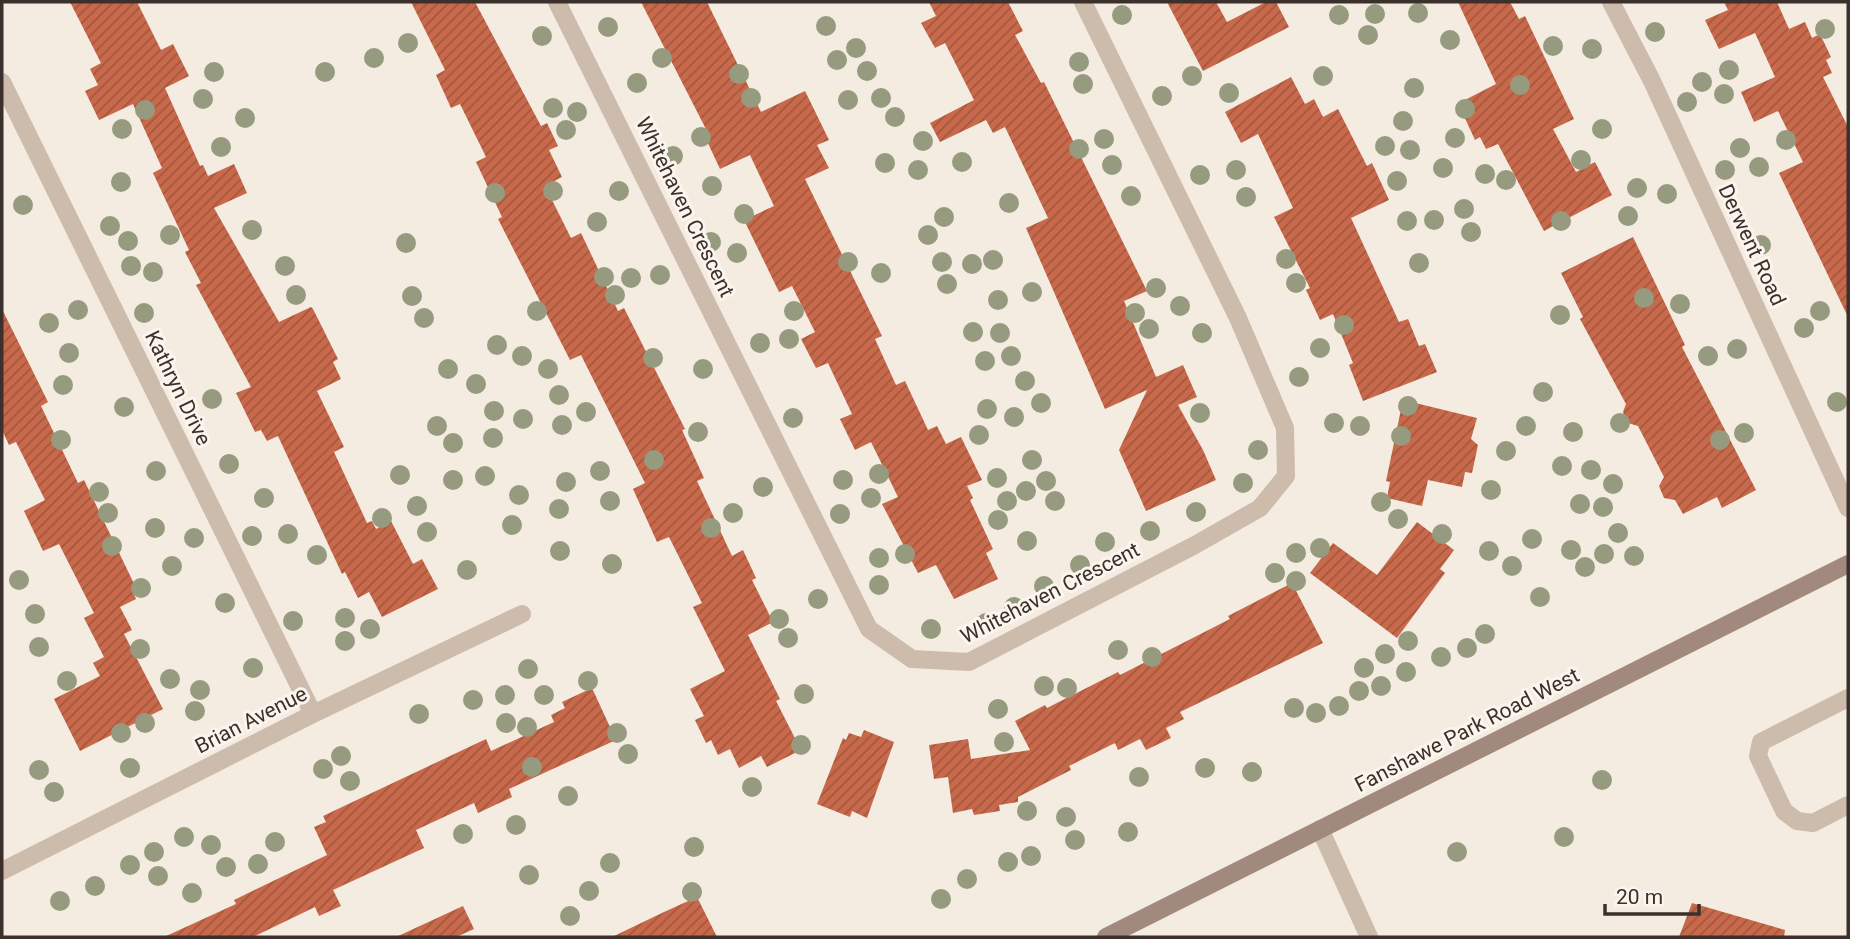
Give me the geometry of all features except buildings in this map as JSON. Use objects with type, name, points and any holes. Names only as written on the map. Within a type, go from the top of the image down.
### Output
[{"type":"main road","name":"Fanshawe Park Road West","points":[[1106,937],[1848,564]]},
{"type":"street","name":"Whitehaven Crescent","points":[[557,2],[869,629],[912,659],[969,662],[1195,545],[1260,508],[1286,476],[1285,428],[1238,318],[1083,2]]},
{"type":"street","name":"Derwent Road","points":[[1611,2],[1658,94],[1848,508]]},
{"type":"street","name":"Kathryn Drive","points":[[2,82],[313,714]]},
{"type":"street","name":"Brian Avenue","points":[[2,871],[313,714],[522,614]]},
{"type":"street","points":[[1848,698],[1761,742],[1758,756],[1784,811],[1797,821],[1813,823],[1848,804]]},
{"type":"street","points":[[1321,829],[1369,937]]}]
